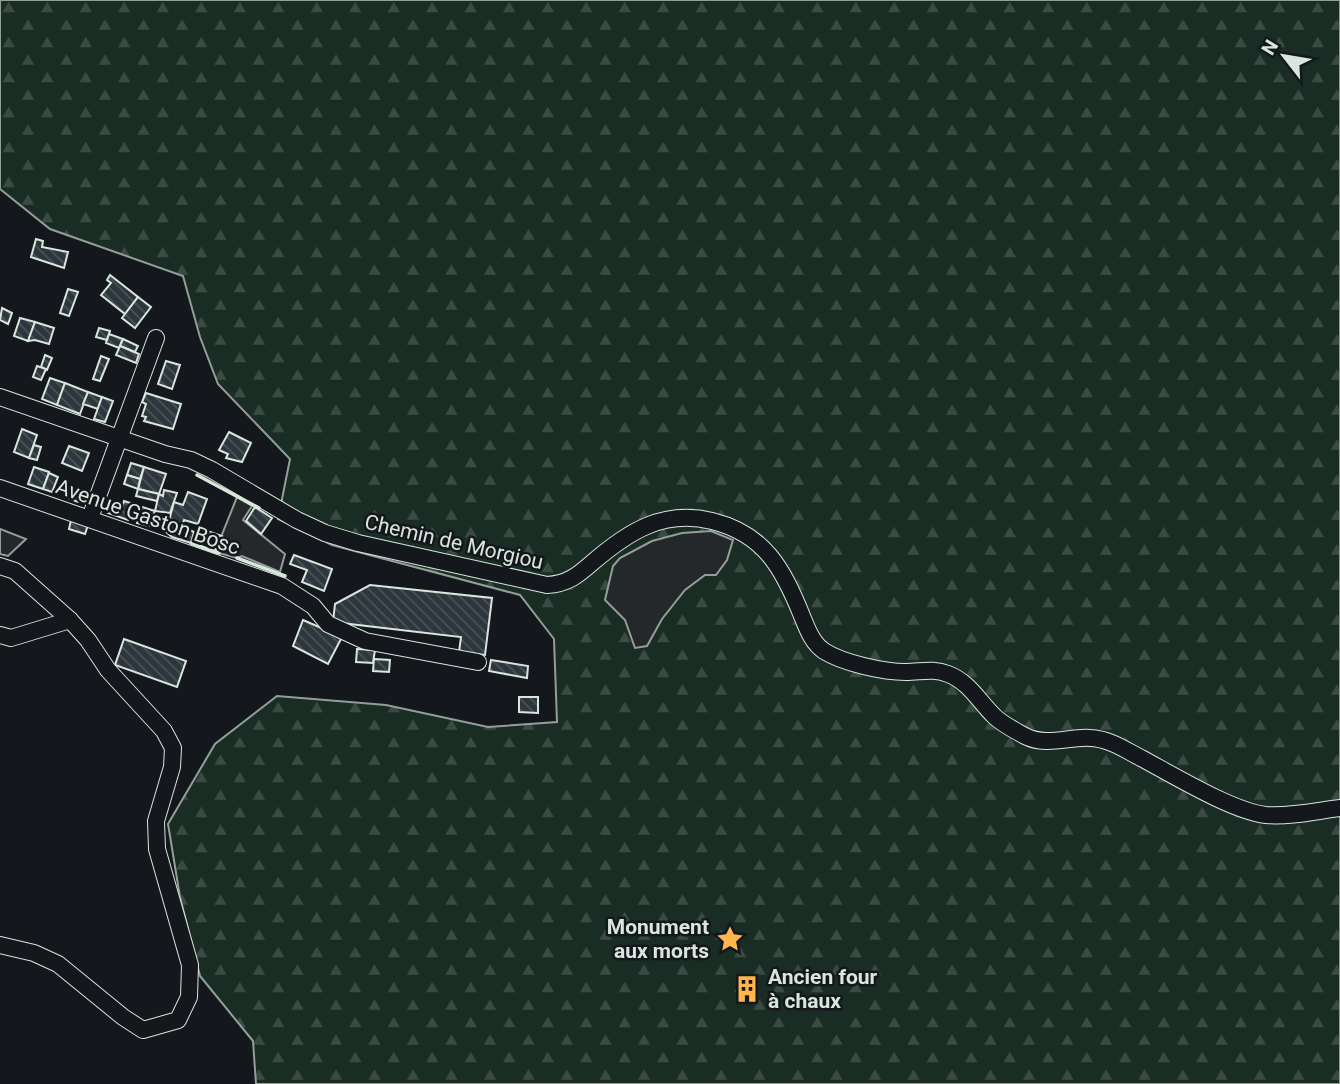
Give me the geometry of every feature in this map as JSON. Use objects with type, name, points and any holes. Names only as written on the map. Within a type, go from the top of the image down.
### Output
[{"type":"street","points":[[90,518],[156,338]]},
{"type":"street","name":"Chemin de Morgiou","points":[[0,397],[164,454],[191,460],[325,533],[358,543],[547,585],[561,584],[576,578],[621,539],[649,523],[681,517],[712,521],[737,530],[772,557],[788,582],[812,637],[818,646],[830,654],[859,664],[892,670],[943,672],[963,681],[998,720],[1030,738],[1051,741],[1090,738],[1107,741],[1198,789],[1250,811],[1269,815],[1340,808]]},
{"type":"street","name":"Avenue Gaston Bosc","points":[[0,488],[282,586],[313,606],[328,624],[365,641],[478,663]]},
{"type":"street","points":[[0,566],[15,571],[70,620],[88,640],[108,670],[164,731],[173,748],[172,767],[156,821],[157,849],[190,965],[188,997],[178,1020],[143,1030],[58,964],[34,953],[0,945]]},
{"type":"street","points":[[0,635],[11,638],[70,620]]},
{"type":"green space","points":[[0,0],[1340,0],[1340,1084],[256,1084],[253,1041],[200,976],[180,897],[168,824],[215,744],[277,696],[386,705],[488,727],[557,722],[554,639],[520,595],[332,545],[278,519],[290,459],[218,384],[200,337],[183,276],[50,229],[0,189]]},
{"type":"shaded area","points":[[237,497],[252,506],[243,520],[285,554],[280,572],[242,556],[237,558],[215,552]]},
{"type":"shaded area","points":[[0,529],[26,539],[8,556],[0,554]]},
{"type":"shaded area","points":[[711,531],[733,540],[727,560],[716,575],[705,575],[685,590],[662,619],[647,646],[635,648],[625,620],[605,600],[613,566],[620,558],[652,541],[682,533]]},
{"type":"building","points":[[36,239],[43,241],[42,247],[68,252],[64,268],[31,257]]},
{"type":"building","points":[[110,275],[138,297],[125,314],[101,295],[111,283],[107,280]]},
{"type":"building","points":[[68,289],[78,292],[69,316],[60,313]]},
{"type":"building","points":[[138,297],[151,307],[135,328],[122,318]]},
{"type":"building","points":[[2,308],[12,313],[8,324],[0,320]]},
{"type":"building","points":[[20,318],[35,322],[28,341],[14,336]]},
{"type":"building","points":[[35,322],[54,328],[49,344],[28,341]]},
{"type":"building","points":[[99,328],[110,331],[107,340],[96,337]]},
{"type":"building","points":[[109,334],[123,339],[119,348],[106,343]]},
{"type":"building","points":[[123,339],[138,346],[135,352],[120,346]]},
{"type":"building","points":[[120,346],[139,354],[136,363],[116,355]]},
{"type":"building","points":[[45,355],[52,358],[47,370],[41,367]]},
{"type":"building","points":[[101,356],[109,359],[100,381],[93,379]]},
{"type":"building","points":[[166,361],[180,365],[172,389],[158,384]]},
{"type":"building","points":[[37,366],[46,369],[41,380],[33,377]]},
{"type":"building","points":[[50,378],[65,383],[57,405],[42,399]]},
{"type":"building","points":[[65,383],[88,392],[80,414],[57,405]]},
{"type":"building","points":[[88,392],[102,397],[98,409],[83,404]]},
{"type":"building","points":[[146,393],[181,404],[173,429],[144,421],[146,417],[142,416],[146,404],[142,402]]},
{"type":"building","points":[[102,397],[113,401],[105,422],[94,419]]},
{"type":"building","points":[[22,429],[37,435],[29,458],[14,452]]},
{"type":"building","points":[[229,432],[251,443],[242,462],[226,458],[228,454],[219,450]]},
{"type":"building","points":[[34,445],[41,447],[37,460],[29,458]]},
{"type":"building","points":[[69,446],[89,453],[82,471],[62,463]]},
{"type":"building","points":[[131,463],[144,467],[140,479],[127,475]]},
{"type":"building","points":[[34,467],[49,472],[43,489],[28,484]]},
{"type":"building","points":[[144,467],[166,474],[159,494],[138,489]]},
{"type":"building","points":[[49,473],[58,477],[52,492],[43,489]]},
{"type":"building","points":[[127,475],[140,479],[138,489],[124,484]]},
{"type":"building","points":[[138,489],[159,494],[157,501],[136,496]]},
{"type":"building","points":[[164,490],[177,493],[170,513],[155,511],[159,494],[163,496]]},
{"type":"building","points":[[70,491],[89,494],[88,498],[78,502],[68,498]]},
{"type":"building","points":[[188,492],[207,499],[198,524],[184,520],[182,526],[194,532],[191,543],[172,537],[166,532],[174,502],[183,505]]},
{"type":"building","points":[[124,501],[133,504],[128,520],[108,513],[111,505],[122,508]]},
{"type":"building","points":[[142,507],[155,511],[149,526],[137,523]]},
{"type":"building","points":[[255,507],[272,518],[261,534],[246,521]]},
{"type":"building","points":[[71,520],[88,525],[85,534],[69,529]]},
{"type":"building","points":[[294,555],[332,569],[324,591],[302,582],[307,570],[290,564]]},
{"type":"building","points":[[370,585],[492,598],[485,655],[459,652],[461,637],[333,622],[335,604]]},
{"type":"building","points":[[303,620],[342,637],[328,664],[293,646]]},
{"type":"building","points":[[124,639],[186,661],[177,687],[115,665]]},
{"type":"building","points":[[357,649],[375,650],[373,663],[356,662]]},
{"type":"building","points":[[374,659],[390,660],[389,672],[373,671]]},
{"type":"building","points":[[491,660],[528,666],[527,678],[489,671]]},
{"type":"building","points":[[519,697],[538,697],[538,713],[519,712]]},
{"type":"wall","points":[[197,475],[259,508]]},
{"type":"wall","points":[[205,531],[222,537],[215,552],[219,553]]},
{"type":"wall","points":[[191,543],[215,552]]},
{"type":"wall","points":[[237,558],[285,576]]},
{"type":"place","name":"Monument aux morts","points":[[730,939]]},
{"type":"place","name":"Ancien four à chaux","points":[[747,989]]}]
